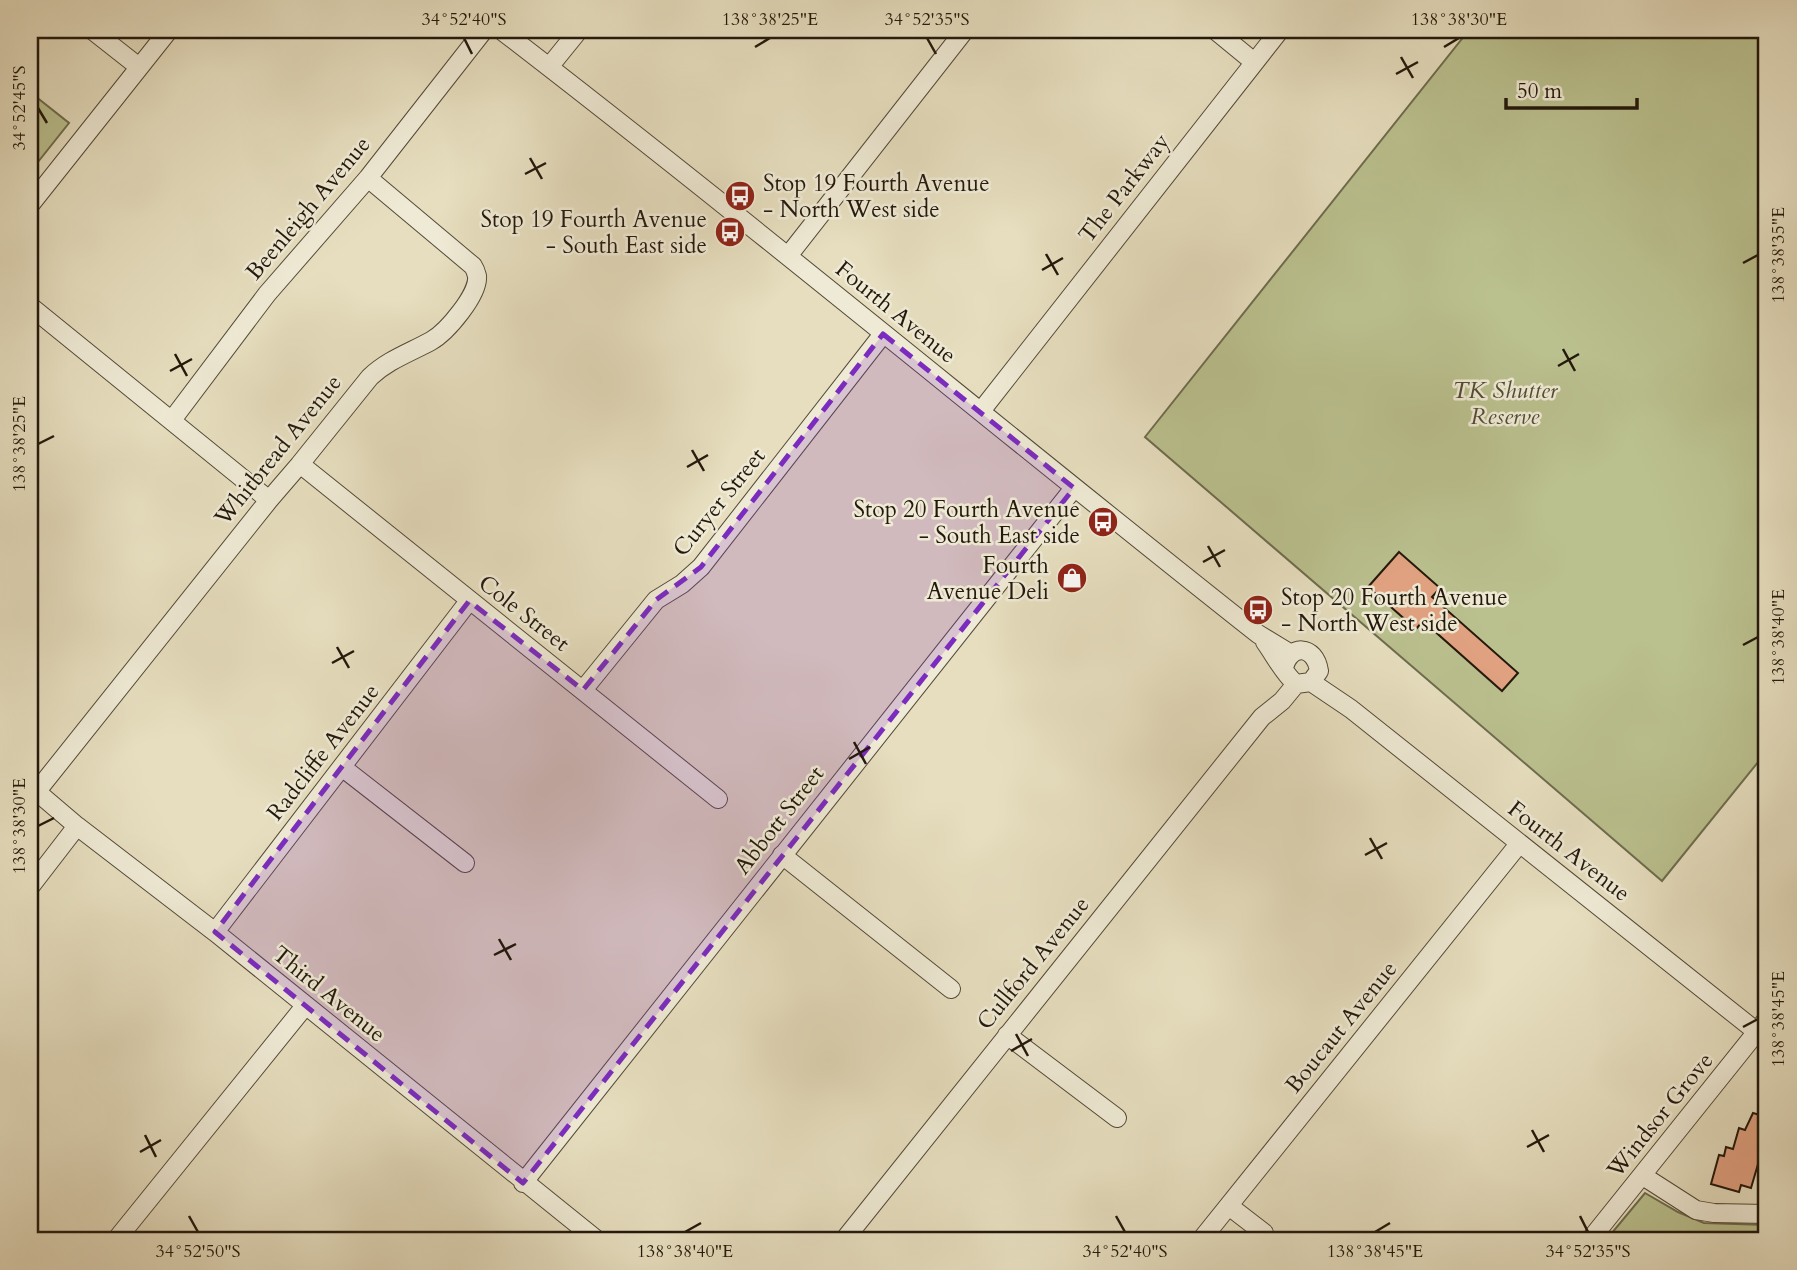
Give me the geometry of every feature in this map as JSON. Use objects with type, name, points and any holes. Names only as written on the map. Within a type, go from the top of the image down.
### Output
[{"type":"street","points":[[92,30],[139,67]]},
{"type":"street","points":[[30,205],[169,30]]},
{"type":"street","name":"Beenleigh Avenue","points":[[172,421],[267,294],[368,178],[484,30]]},
{"type":"street","name":"Fourth Avenue","points":[[501,30],[788,256],[1258,634],[1298,672],[1351,709],[1519,844],[1762,1026]]},
{"type":"street","points":[[549,67],[579,30]]},
{"type":"street","points":[[788,256],[965,30]]},
{"type":"street","points":[[1215,30],[1254,62]]},
{"type":"street","name":"The Parkway","points":[[981,411],[1280,30]]},
{"type":"street","name":"Whitbread Avenue","points":[[33,788],[370,377],[382,366],[433,340],[445,330],[473,295],[477,277],[473,266],[368,178]]},
{"type":"street","points":[[30,306],[269,500]]},
{"type":"street","name":"Curyer Street","points":[[583,690],[656,600],[682,584],[701,567],[883,334]]},
{"type":"street","name":"Cole Street","points":[[300,464],[719,799]]},
{"type":"street","name":"Abbott Street","points":[[523,1183],[1074,488]]},
{"type":"street","name":"Radcliffe Avenue","points":[[215,932],[469,601]]},
{"type":"street","name":"Cullford Avenue","points":[[844,1240],[1262,718],[1282,701],[1298,672]]},
{"type":"street","points":[[343,768],[465,863]]},
{"type":"street","name":"Third Avenue","points":[[33,788],[77,826],[215,932],[597,1240]]},
{"type":"street","points":[[30,887],[77,826]]},
{"type":"street","name":"Boucaut Avenue","points":[[1201,1240],[1519,844]]},
{"type":"street","points":[[782,855],[951,989]]},
{"type":"street","points":[[117,1240],[305,1006]]},
{"type":"street","name":"Windsor Grove","points":[[1590,1240],[1762,1026]]},
{"type":"street","points":[[1007,1035],[1117,1118]]},
{"type":"street","points":[[1643,1176],[1696,1210],[1767,1214]]},
{"type":"street","points":[[1229,1206],[1265,1233]]},
{"type":"highlighted area","points":[[883,334],[1074,488],[523,1183],[215,932],[469,601],[583,690],[656,600],[701,567]]},
{"type":"green space","name":"TK Shutter Reserve","points":[[1469,30],[1767,30],[1767,751],[1662,881],[1145,437]]},
{"type":"green space","points":[[30,92],[69,123],[30,172]]},
{"type":"green space","points":[[1645,1193],[1704,1223],[1767,1225],[1767,1240],[1606,1240]]},
{"type":"building","points":[[1399,552],[1440,588],[1432,597],[1518,673],[1502,691],[1423,621],[1416,629],[1368,587]]},
{"type":"building","points":[[1753,1113],[1767,1117],[1767,1155],[1761,1154],[1751,1188],[1741,1185],[1739,1192],[1711,1184],[1719,1155],[1724,1156],[1726,1147],[1733,1149],[1739,1128],[1745,1130]]},
{"type":"place","name":"Stop 19 Fourth Avenue - North West side","points":[[740,196]]},
{"type":"place","name":"Stop 19 Fourth Avenue - South East side","points":[[730,232]]},
{"type":"place","name":"Stop 20 Fourth Avenue - South East side","points":[[1103,522]]},
{"type":"place","name":"Fourth Avenue Deli","points":[[1072,578]]},
{"type":"place","name":"Stop 20 Fourth Avenue - North West side","points":[[1258,610]]}]
